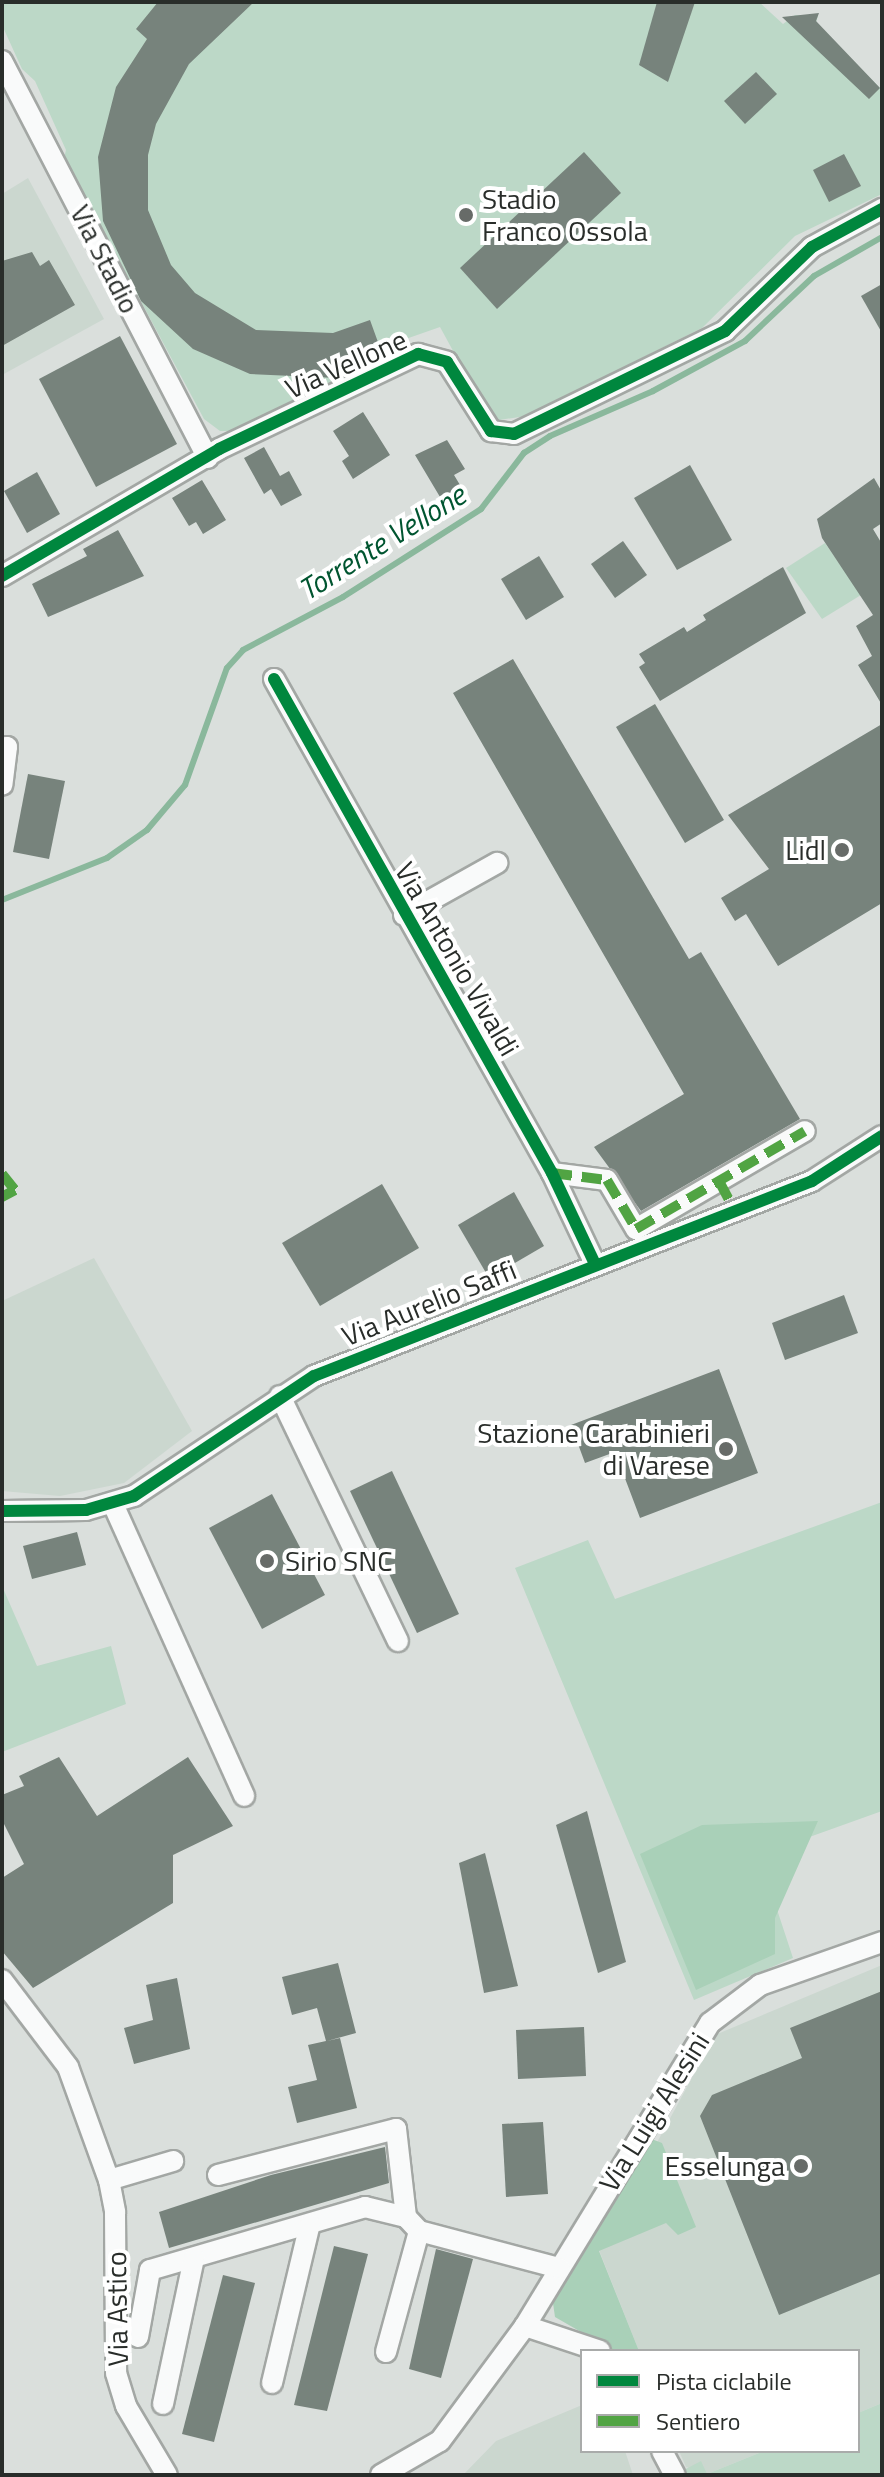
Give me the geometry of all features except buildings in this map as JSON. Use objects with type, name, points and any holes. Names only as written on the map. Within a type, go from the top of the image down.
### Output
[{"type":"street","name":"Via Stadio","points":[[2,61],[208,458]]},
{"type":"street","name":"Via Vellone","points":[[2,576],[208,458],[418,354],[447,362],[491,431],[514,434],[725,331],[812,247],[882,209]]},
{"type":"street","name":"Via Antonio Vivaldi","points":[[274,679],[404,915],[552,1173],[595,1264]]},
{"type":"street","points":[[2,785],[4,748]]},
{"type":"street","name":"Via Antonio Vivaldi","points":[[404,915],[497,863]]},
{"type":"street","points":[[552,1173],[607,1180],[636,1229],[805,1131]]},
{"type":"street","name":"Via Aurelio Saffi","points":[[2,1511],[57,1513],[113,1504],[173,1474],[280,1396],[352,1359],[831,1172],[882,1136]]},
{"type":"street","points":[[719,1181],[735,1211]]},
{"type":"street","points":[[280,1396],[398,1641]]},
{"type":"street","points":[[113,1504],[244,1796]]},
{"type":"street","name":"Via Luigi Alesini","points":[[381,2475],[440,2441],[525,2326],[710,2023],[760,1985],[882,1942]]},
{"type":"street","name":"Via Astico","points":[[2,1980],[68,2067],[109,2180],[115,2212],[116,2373],[126,2406],[167,2475]]},
{"type":"street","points":[[218,2175],[396,2129],[412,2224],[386,2352]]},
{"type":"street","points":[[109,2180],[173,2161]]},
{"type":"street","points":[[138,2337],[150,2270],[365,2207],[559,2268]]},
{"type":"street","points":[[272,2383],[310,2224]]},
{"type":"street","points":[[163,2404],[194,2258]]},
{"type":"street","points":[[525,2326],[594,2349]]},
{"type":"street","points":[[663,2453],[675,2475]]},
{"type":"shaded area","points":[[28,178],[104,319],[2,375],[2,194]]},
{"type":"shaded area","points":[[94,1258],[192,1431],[124,1483],[60,1496],[2,1491],[2,1301]]},
{"type":"shaded area","points":[[882,1965],[882,2403],[860,2412],[860,2349],[638,2349],[599,2250],[715,2035]]},
{"type":"shaded area","points":[[580,2406],[580,2453],[626,2453],[633,2475],[463,2475],[496,2441]]},
{"type":"shaded area","points":[[680,2453],[759,2453],[707,2474],[686,2467]]},
{"type":"green space","name":"Stadio Franco Ossola","points":[[2,2],[759,2],[783,24],[795,15],[818,16],[816,23],[882,90],[882,194],[795,236],[702,328],[526,416],[499,420],[486,411],[440,327],[400,341],[385,356],[237,431],[220,431],[204,419],[64,158],[66,150],[35,81],[22,69],[2,25]]},
{"type":"green space","points":[[825,543],[861,595],[822,619],[786,568]]},
{"type":"green space","points":[[882,1502],[882,1811],[759,1855],[793,1958],[694,2000],[515,1568],[588,1540],[615,1599]]},
{"type":"green space","points":[[2,1586],[37,1666],[111,1646],[126,1704],[2,1752]]},
{"type":"green space","points":[[818,1821],[775,1918],[775,1954],[696,1990],[640,1854],[702,1825]]},
{"type":"green space","points":[[649,2138],[662,2143],[696,2227],[678,2235],[666,2223],[599,2251],[638,2349],[611,2349],[555,2317],[553,2303]]},
{"type":"green space","points":[[882,2403],[882,2475],[684,2475],[682,2471],[701,2461],[707,2474],[759,2453],[860,2453],[860,2412]]},
{"type":"waterway","name":"Torrente Vellone","points":[[2,900],[107,858],[147,830],[185,785],[227,668],[243,650],[343,597],[481,509],[524,453],[550,436],[653,391],[745,341],[814,276],[882,237]]},
{"type":"marked path","points":[[552,1173],[607,1180],[636,1229],[805,1131]]},
{"type":"marked path","points":[[2,1174],[15,1190],[2,1197]]},
{"type":"marked path","points":[[719,1181],[735,1211]]},
{"type":"cycle path","points":[[2,576],[219,449],[418,354],[447,362],[491,431],[514,434],[725,331],[812,247],[882,209]]},
{"type":"cycle path","points":[[274,679],[552,1173],[595,1264]]},
{"type":"cycle path","points":[[2,1511],[86,1510],[134,1496],[314,1376],[812,1181],[882,1136]]},
{"type":"place","name":"Stadio Franco Ossola","points":[[466,215]]},
{"type":"place","name":"Lidl","points":[[842,850]]},
{"type":"place","name":"Stazione Carabinieri di Varese","points":[[726,1449]]},
{"type":"place","name":"Sirio SNC","points":[[267,1561]]},
{"type":"place","name":"Esselunga","points":[[801,2166]]}]
